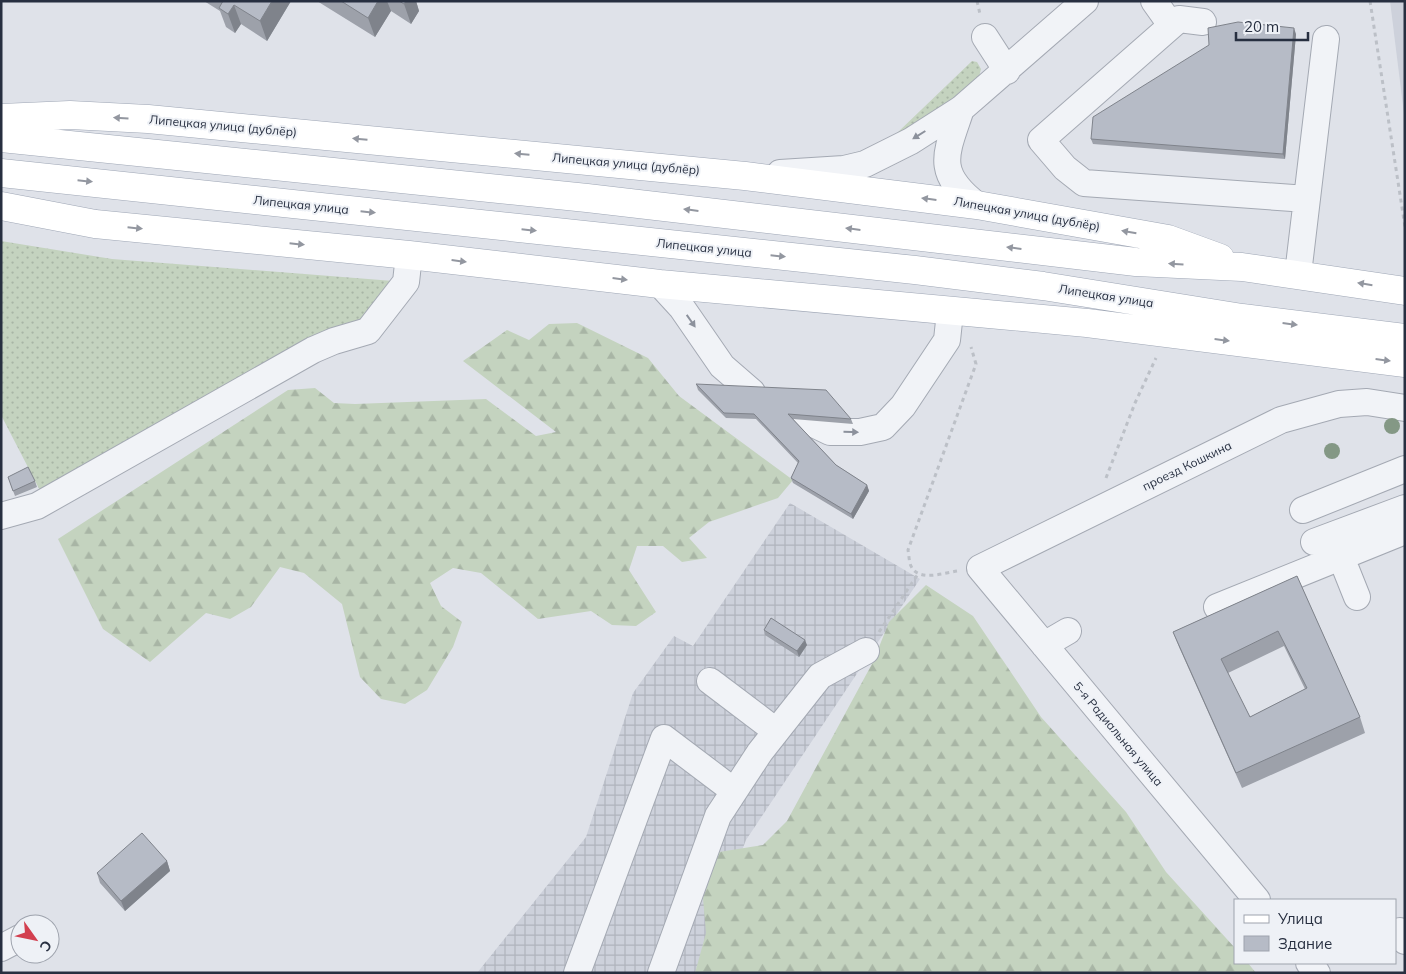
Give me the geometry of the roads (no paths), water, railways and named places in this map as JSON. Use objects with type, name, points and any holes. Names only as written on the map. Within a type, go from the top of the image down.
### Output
[{"type":"main road","name":"Липецкая улица (дублёр)","points":[[5,125],[70,115],[148,119],[745,176],[977,204],[1168,239],[1242,267]]},
{"type":"main road","points":[[5,125],[40,142],[587,198],[1136,262],[1242,267],[1405,291]]},
{"type":"main road","name":"Липецкая улица","points":[[1,173],[915,270],[1043,286],[1242,318],[1405,338]]},
{"type":"main road","points":[[7,202],[54,217],[95,224],[409,255],[660,284],[1086,323],[1405,363]]},
{"type":"main road","points":[[1086,323],[1242,318]]},
{"type":"street","points":[[745,176],[844,169],[865,164],[911,140],[961,109],[1007,71],[1085,1]]},
{"type":"street","points":[[1154,1],[1171,25]]},
{"type":"street","points":[[1203,22],[1179,19],[1041,140],[1065,168],[1084,183],[1307,200]]},
{"type":"street","points":[[985,36],[1007,71]]},
{"type":"street","points":[[1298,274],[1326,39]]},
{"type":"street","points":[[961,109],[947,153],[948,174],[959,190],[977,204]]},
{"type":"street","points":[[1,516],[37,506],[313,350],[334,341],[368,331],[406,282],[409,255]]},
{"type":"street","points":[[660,284],[682,308],[722,366],[752,392]]},
{"type":"street","points":[[805,420],[830,432],[860,432],[883,426],[903,406],[946,340],[950,312]]},
{"type":"street","name":"проезд Кошкина","points":[[980,568],[1281,420],[1339,404],[1367,402],[1405,408]]},
{"type":"street","points":[[1303,510],[1405,469]]},
{"type":"street","points":[[1314,542],[1405,508]]},
{"type":"street","points":[[1217,607],[1405,531]]},
{"type":"street","points":[[1341,557],[1356,598]]},
{"type":"street","name":"5-я Радиальная улица","points":[[980,568],[1255,899]]},
{"type":"street","points":[[1044,645],[1068,632]]},
{"type":"street","points":[[660,973],[718,816],[760,752],[820,676],[866,651]]},
{"type":"street","points":[[710,681],[776,731]]},
{"type":"street","points":[[577,973],[664,738],[734,791]]}]
